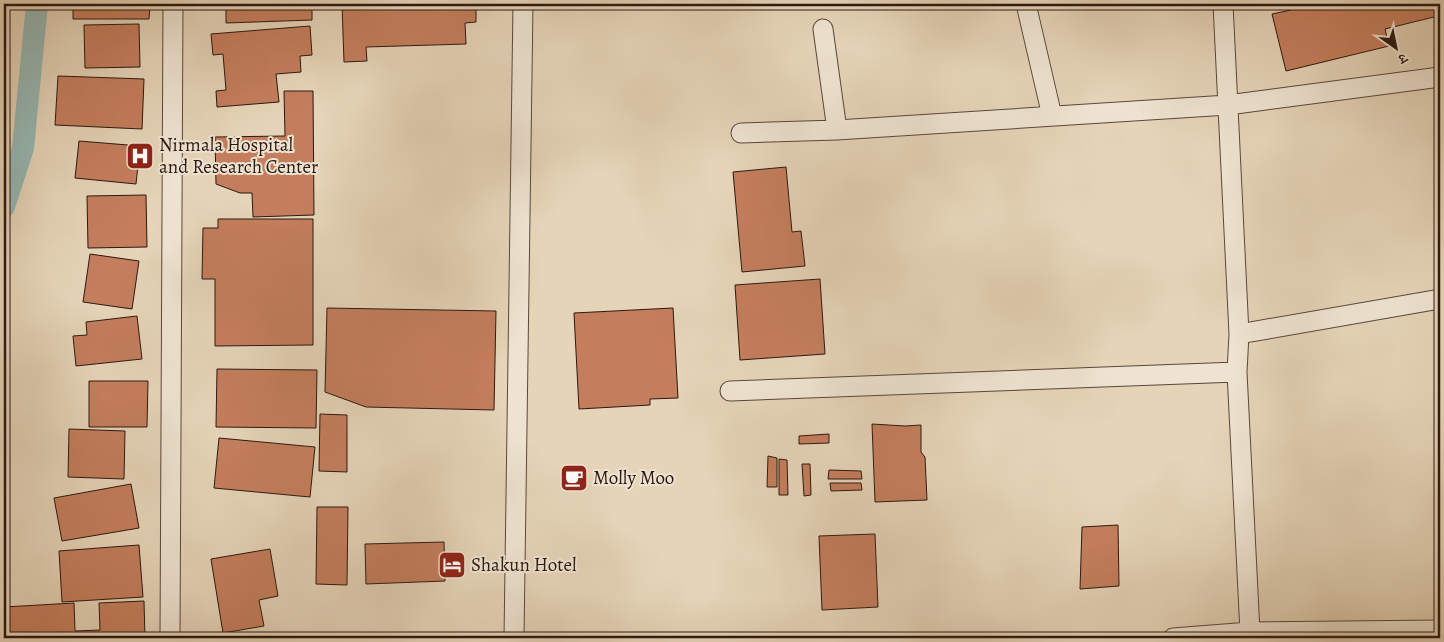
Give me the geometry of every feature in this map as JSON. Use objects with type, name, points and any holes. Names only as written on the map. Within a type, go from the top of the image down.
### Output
[{"type":"street","points":[[170,638],[173,4]]},
{"type":"street","points":[[514,638],[523,4]]},
{"type":"street","points":[[1026,4],[1052,116]]},
{"type":"street","points":[[1223,4],[1239,334],[1237,372],[1250,632]]},
{"type":"street","points":[[823,29],[837,130]]},
{"type":"street","points":[[741,133],[837,130],[1228,105],[1440,78]]},
{"type":"street","points":[[1239,334],[1440,299]]},
{"type":"street","points":[[730,391],[1237,372]]},
{"type":"street","points":[[1173,638],[1250,632],[1439,633]]},
{"type":"building","points":[[73,4],[150,4],[149,19],[73,19]]},
{"type":"building","points":[[226,4],[312,4],[312,20],[226,23]]},
{"type":"building","points":[[342,4],[476,4],[476,22],[465,23],[466,44],[366,47],[367,61],[344,62]]},
{"type":"building","points":[[1289,4],[1359,4],[1360,6],[1367,4],[1435,4],[1438,16],[1385,29],[1389,46],[1286,71],[1272,14],[1291,10]]},
{"type":"building","points":[[139,24],[140,67],[85,68],[84,25]]},
{"type":"building","points":[[310,26],[312,55],[300,56],[301,72],[276,74],[279,102],[217,107],[216,91],[226,90],[223,54],[213,55],[211,34]]},
{"type":"building","points":[[58,76],[144,79],[142,129],[55,125]]},
{"type":"building","points":[[284,91],[313,91],[314,215],[253,217],[252,193],[240,193],[216,184],[215,137],[285,136]]},
{"type":"building","points":[[79,141],[140,146],[136,184],[75,178]]},
{"type":"building","points":[[786,167],[792,232],[801,231],[805,266],[742,272],[733,172]]},
{"type":"building","points":[[146,195],[147,247],[88,248],[87,196]]},
{"type":"building","points":[[218,219],[313,219],[313,345],[215,346],[215,279],[202,279],[203,228],[218,228]]},
{"type":"building","points":[[90,254],[139,261],[132,309],[83,302]]},
{"type":"building","points":[[820,279],[825,354],[740,360],[735,285]]},
{"type":"building","points":[[327,308],[496,311],[494,410],[366,407],[325,392]]},
{"type":"building","points":[[673,308],[678,398],[650,399],[650,405],[579,409],[574,313]]},
{"type":"building","points":[[137,316],[142,359],[76,366],[73,336],[87,335],[86,322]]},
{"type":"building","points":[[217,369],[317,370],[316,428],[216,427]]},
{"type":"building","points":[[89,381],[148,381],[147,427],[89,427]]},
{"type":"building","points":[[320,414],[347,415],[347,472],[319,471]]},
{"type":"building","points":[[872,424],[921,425],[921,452],[925,457],[927,500],[875,502]]},
{"type":"building","points":[[69,429],[125,431],[124,479],[68,477]]},
{"type":"building","points":[[829,434],[829,443],[799,444],[799,436]]},
{"type":"building","points":[[219,438],[315,447],[310,497],[214,488]]},
{"type":"building","points":[[768,456],[777,458],[777,487],[767,487]]},
{"type":"building","points":[[779,459],[787,460],[788,495],[779,495]]},
{"type":"building","points":[[802,464],[810,464],[811,495],[804,496]]},
{"type":"building","points":[[829,470],[861,471],[862,479],[828,479]]},
{"type":"building","points":[[830,483],[861,483],[862,490],[831,491]]},
{"type":"building","points":[[131,484],[139,528],[62,541],[54,498]]},
{"type":"building","points":[[317,507],[348,507],[347,585],[316,584]]},
{"type":"building","points":[[1118,525],[1119,586],[1080,589],[1082,527]]},
{"type":"building","points":[[875,534],[878,607],[822,610],[819,536]]},
{"type":"building","points":[[444,542],[445,581],[366,584],[365,544]]},
{"type":"building","points":[[139,545],[143,597],[62,602],[59,551]]},
{"type":"building","points":[[270,549],[278,596],[259,600],[264,626],[223,633],[211,559]]},
{"type":"building","points":[[144,601],[145,638],[5,638],[4,607],[74,603],[75,631],[100,630],[99,603]]},
{"type":"waterway","points":[[4,207],[23,148],[37,4]]},
{"type":"place","name":"Nirmala Hospital and Research Center","points":[[140,156]]},
{"type":"place","name":"Molly Moo","points":[[574,478]]},
{"type":"place","name":"Shakun Hotel","points":[[452,565]]}]
